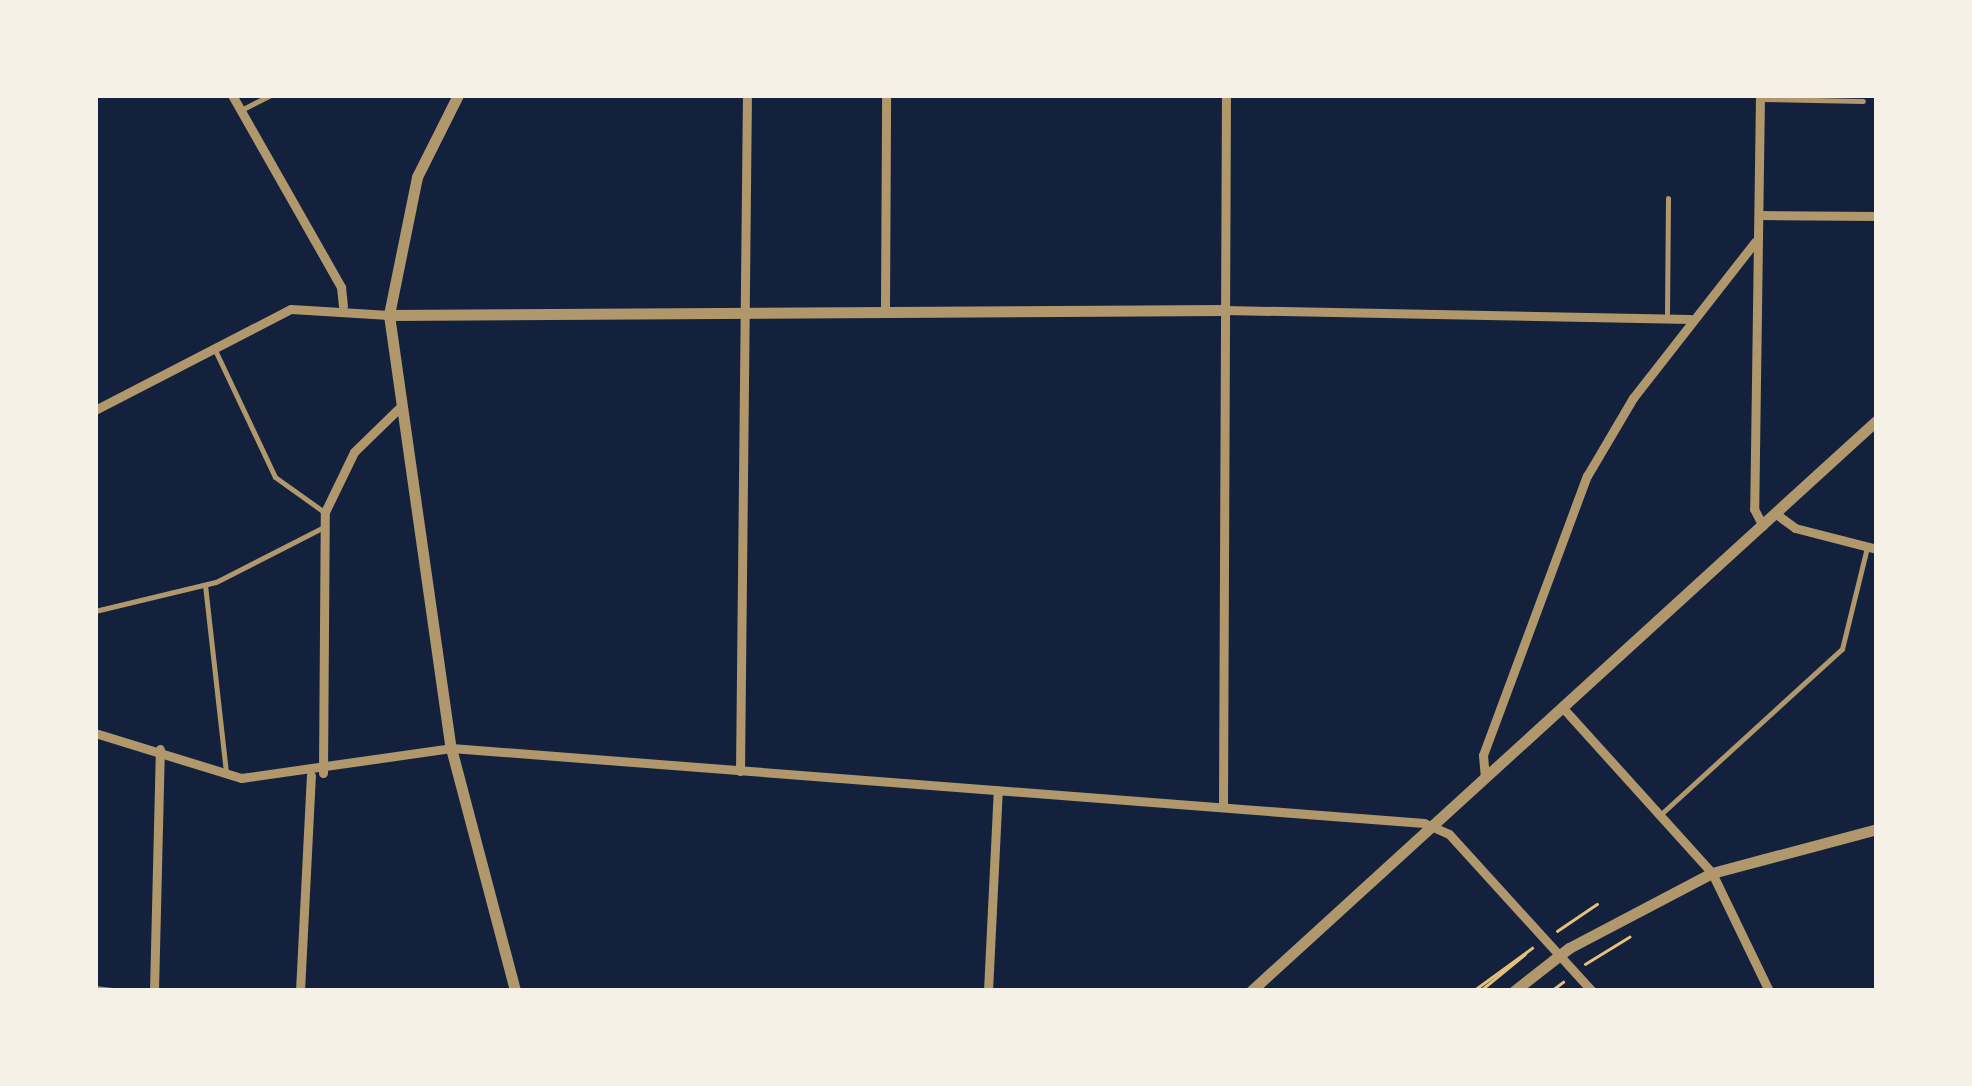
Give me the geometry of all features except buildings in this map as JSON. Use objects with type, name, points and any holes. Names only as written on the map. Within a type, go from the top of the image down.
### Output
[{"type":"street","points":[[232,95],[343,306]]},
{"type":"street","points":[[458,95],[417,177],[390,316],[398,409],[451,748],[516,991]]},
{"type":"street","points":[[740,771],[747,95]]},
{"type":"street","points":[[885,308],[886,95]]},
{"type":"street","points":[[1223,805],[1226,95]]},
{"type":"street","points":[[1760,97],[1754,509],[1763,526]]},
{"type":"street","points":[[1759,215],[1877,216]]},
{"type":"street","points":[[1485,778],[1487,742],[1588,476],[1690,319],[1755,242]]},
{"type":"street","points":[[95,410],[290,310],[343,306],[390,316],[885,308],[1667,314],[1690,319]]},
{"type":"street","points":[[300,991],[317,774],[326,512],[354,452],[398,409]]},
{"type":"street","points":[[1252,991],[1877,420]]},
{"type":"street","points":[[1776,514],[1872,548]]},
{"type":"street","points":[[1563,708],[1712,873],[1769,991]]},
{"type":"street","points":[[95,732],[160,749],[226,773],[317,774],[451,748],[1223,805],[1435,825],[1592,991]]},
{"type":"street","points":[[154,991],[160,749]]},
{"type":"street","points":[[988,991],[998,790]]},
{"type":"street","points":[[1514,991],[1560,956],[1712,873],[1877,829]]},
{"type":"lane","points":[[240,111],[271,95]]},
{"type":"lane","points":[[1760,97],[1864,100]]},
{"type":"lane","points":[[1667,314],[1668,198]]},
{"type":"lane","points":[[214,350],[276,477],[326,512]]},
{"type":"lane","points":[[95,611],[205,585],[324,527]]},
{"type":"lane","points":[[1660,814],[1842,649],[1872,548]]},
{"type":"lane","points":[[205,585],[226,773]]},
{"type":"lane","points":[[95,988],[120,991]]},
{"type":"path","points":[[1554,932],[1598,904]]},
{"type":"path","points":[[1585,964],[1630,937]]},
{"type":"path","points":[[1480,991],[1537,944]]},
{"type":"path","points":[[1473,991],[1525,954]]},
{"type":"path","points":[[1550,990],[1568,978]]}]
